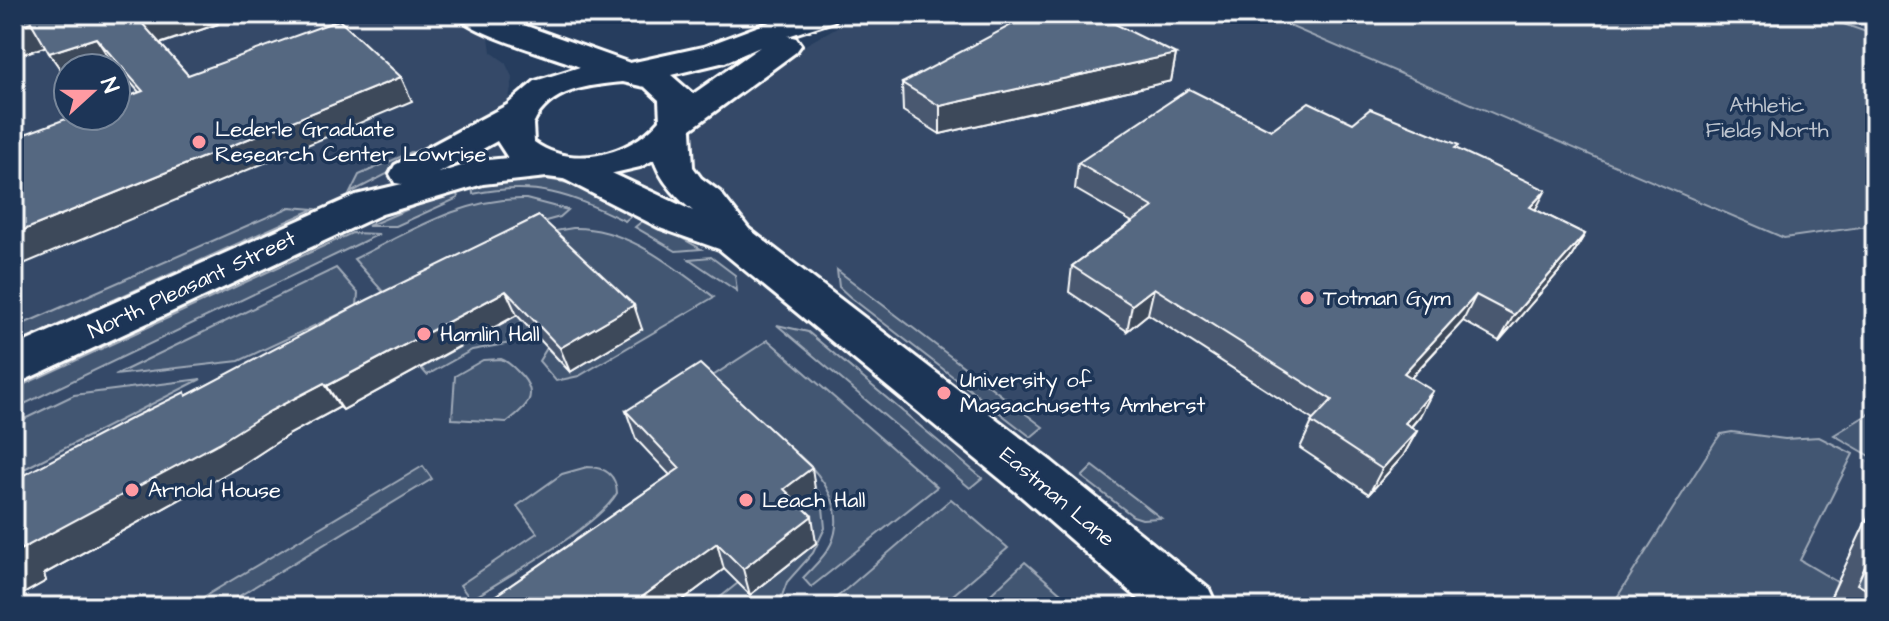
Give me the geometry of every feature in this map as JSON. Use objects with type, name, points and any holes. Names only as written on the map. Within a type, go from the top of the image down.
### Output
[{"type":"main road","points":[[480,20],[628,72],[713,55],[764,33],[821,15]]},
{"type":"main road","points":[[676,126],[821,15]]},
{"type":"main road","points":[[480,20],[526,75],[521,110]]},
{"type":"main road","name":"North Pleasant Street","points":[[370,204],[409,174],[521,110],[561,82],[586,75],[628,72]]},
{"type":"main road","name":"Eastman Lane","points":[[628,72],[669,87],[677,97],[674,168],[687,187],[706,201],[734,239],[1033,476],[1189,607]]},
{"type":"main road","name":"Eastman Lane","points":[[521,110],[513,126],[514,139],[521,151],[674,219],[734,239]]},
{"type":"main road","name":"North Pleasant Street","points":[[14,367],[370,204],[423,192],[478,173],[633,158],[656,145],[676,126]]},
{"type":"shaded area","name":"University of Massachusetts Amherst","points":[[14,14],[486,14],[491,52],[505,62],[513,79],[500,139],[536,177],[556,179],[622,173],[655,160],[791,53],[860,14],[1875,14],[1875,607],[14,607]]},
{"type":"green space","name":"Athletic Fields North","points":[[1815,14],[1875,35],[1875,225],[1784,238],[1266,16]]},
{"type":"green space","points":[[411,152],[422,156],[350,193],[359,175]]},
{"type":"green space","points":[[536,177],[573,184],[636,212],[625,221],[569,197],[534,190],[495,190],[473,194],[472,184]]},
{"type":"green space","points":[[456,189],[458,198],[396,226],[368,226]]},
{"type":"green space","points":[[526,199],[568,210],[560,217],[531,225],[384,293],[354,259],[458,210],[503,200]]},
{"type":"green space","points":[[290,207],[314,209],[14,345],[14,328]]},
{"type":"green space","points":[[646,218],[701,249],[676,251],[635,227]]},
{"type":"green space","points":[[593,229],[630,241],[665,261],[714,297],[579,376],[556,381],[539,361],[547,348],[570,372],[549,232]]},
{"type":"green space","points":[[352,233],[379,234],[14,409],[14,389]]},
{"type":"green space","points":[[711,257],[735,275],[737,291],[689,259]]},
{"type":"green space","points":[[336,268],[358,293],[357,306],[239,361],[115,375]]},
{"type":"green space","points":[[837,270],[1043,427],[1031,437],[850,297],[839,287]]},
{"type":"green space","points":[[517,315],[538,338],[472,350],[427,375],[421,368]]},
{"type":"green space","points":[[777,325],[808,332],[982,478],[970,488]]},
{"type":"green space","points":[[768,340],[937,487],[811,587],[803,578],[825,553],[835,531],[834,506],[824,483],[799,455],[784,466],[699,385]]},
{"type":"green space","points":[[501,359],[527,383],[530,396],[524,407],[507,422],[452,419],[455,376],[483,360]]},
{"type":"green space","points":[[201,379],[14,474],[14,424],[74,395]]},
{"type":"green space","points":[[1870,413],[1875,415],[1875,465],[1869,462],[1872,457],[1834,435]]},
{"type":"green space","points":[[1732,432],[1785,439],[1819,437],[1853,454],[1800,560],[1837,582],[1826,607],[1611,607],[1715,442],[1721,434]]},
{"type":"green space","points":[[423,466],[432,479],[221,607],[187,607]]},
{"type":"green space","points":[[1093,466],[1161,518],[1133,516],[1082,477]]},
{"type":"green space","points":[[587,467],[599,468],[612,476],[617,493],[607,507],[572,536],[471,600],[460,585],[537,533],[517,506],[562,474]]},
{"type":"green space","points":[[801,469],[822,497],[825,528],[813,553],[787,582],[778,607],[708,607],[738,583],[750,595],[789,516]]},
{"type":"green space","points":[[951,499],[1008,548],[939,607],[832,607],[829,604]]},
{"type":"green space","points":[[1025,562],[1077,607],[977,607]]},
{"type":"building","name":"Lederle Graduate Research Center Lowrise","points":[[14,14],[165,14],[141,22],[188,75],[339,20],[401,77],[14,234],[14,138],[52,124],[52,132],[132,132],[132,95],[143,91],[132,79],[132,52],[108,52],[96,38],[49,53],[31,22],[14,28]]},
{"type":"building","points":[[1032,14],[1095,14],[1176,54],[940,106],[902,83]]},
{"type":"building","name":"Totman Gym","points":[[1189,89],[1271,130],[1309,102],[1353,123],[1370,109],[1459,145],[1455,148],[1546,190],[1530,207],[1585,234],[1514,315],[1476,295],[1404,373],[1433,391],[1405,423],[1417,431],[1382,469],[1311,422],[1332,400],[1154,288],[1132,305],[1072,266],[1153,207],[1078,163]]},
{"type":"building","points":[[539,216],[634,305],[560,348],[506,291],[327,386],[324,383],[270,411],[219,443],[16,552],[18,559],[14,561],[14,480]]},
{"type":"building","name":"Leach Hall","points":[[700,364],[812,468],[784,489],[812,516],[743,569],[717,543],[628,607],[503,607],[495,596],[680,468],[626,411]]},
{"type":"building","points":[[1875,545],[1875,594],[1857,584]]},
{"type":"place","name":"Lederle Graduate Research Center Lowrise","points":[[199,142]]},
{"type":"place","name":"Totman Gym","points":[[1307,298]]},
{"type":"place","name":"Hamlin Hall","points":[[424,334]]},
{"type":"place","name":"University of Massachusetts Amherst","points":[[944,393]]},
{"type":"place","name":"Arnold House","points":[[132,490]]},
{"type":"place","name":"Leach Hall","points":[[746,500]]}]
